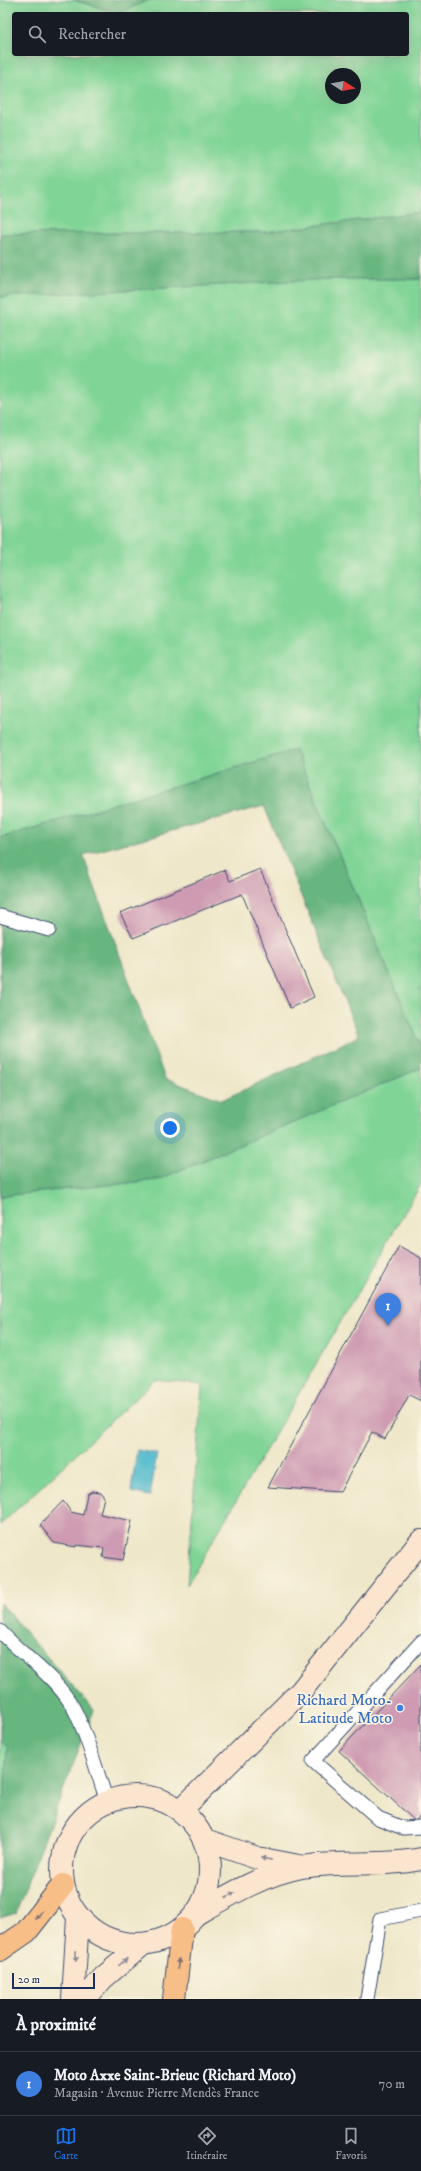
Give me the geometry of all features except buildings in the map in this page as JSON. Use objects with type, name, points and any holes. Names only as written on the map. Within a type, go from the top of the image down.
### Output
[{"type":"highway","points":[[0,1950],[26,1932],[63,1885]]},
{"type":"highway","points":[[174,1999],[189,1921]]},
{"type":"street","points":[[181,1810],[301,1691],[421,1541]]},
{"type":"street","points":[[189,1921],[206,1896],[210,1876],[210,1856],[205,1840],[195,1824],[181,1810],[165,1800],[146,1796],[126,1795],[107,1801],[86,1815],[70,1835],[62,1859],[63,1885],[68,1902],[78,1917],[96,1933],[119,1943],[143,1944],[164,1939],[233,1893],[284,1872],[304,1867],[421,1859]]},
{"type":"street","points":[[205,1840],[257,1858],[304,1867]]},
{"type":"street","points":[[73,1999],[78,1917]]},
{"type":"street","points":[[85,1999],[103,1978],[143,1944]]},
{"type":"lane","points":[[0,916],[49,930]]},
{"type":"lane","points":[[0,1631],[18,1650],[54,1682],[75,1711],[107,1801]]},
{"type":"lane","points":[[421,1642],[313,1761],[378,1818],[402,1828],[421,1827]]},
{"type":"lane","points":[[367,1999],[380,1919],[421,1911]]},
{"type":"green space","points":[[0,0],[73,0],[115,12],[12,12],[12,56],[409,56],[409,12],[121,12],[149,0],[421,0],[421,212],[265,232],[0,235]]},
{"type":"green space","points":[[73,0],[149,0],[121,12],[115,12]]},
{"type":"green space","points":[[421,212],[421,279],[329,279],[0,297],[0,235],[265,232]]},
{"type":"green space","points":[[329,279],[421,279],[421,1048],[295,750],[0,838],[0,297]]},
{"type":"green space","points":[[295,750],[421,1048],[421,1068],[157,1180],[0,1196],[0,838]],"holes":[[[264,806],[359,1036],[222,1100],[165,1079],[83,855]]]},
{"type":"green space","points":[[421,1068],[421,1184],[187,1585],[202,1385],[155,1380],[0,1525],[0,1196],[157,1180]]},
{"type":"green space","points":[[0,1603],[94,1710],[16,1913],[0,1918],[0,1801],[4,1797],[7,1748],[0,1740]]},
{"type":"green space","points":[[0,1740],[7,1748],[4,1797],[0,1801]]},
{"type":"water","points":[[137,1450],[157,1454],[150,1496],[131,1492]]},
{"type":"place","name":"Moto Axxe Saint-Brieuc (Richard Moto)","points":[[388,1326]]},
{"type":"place","name":"Richard Moto- Latitude Moto","points":[[400,1708]]}]
